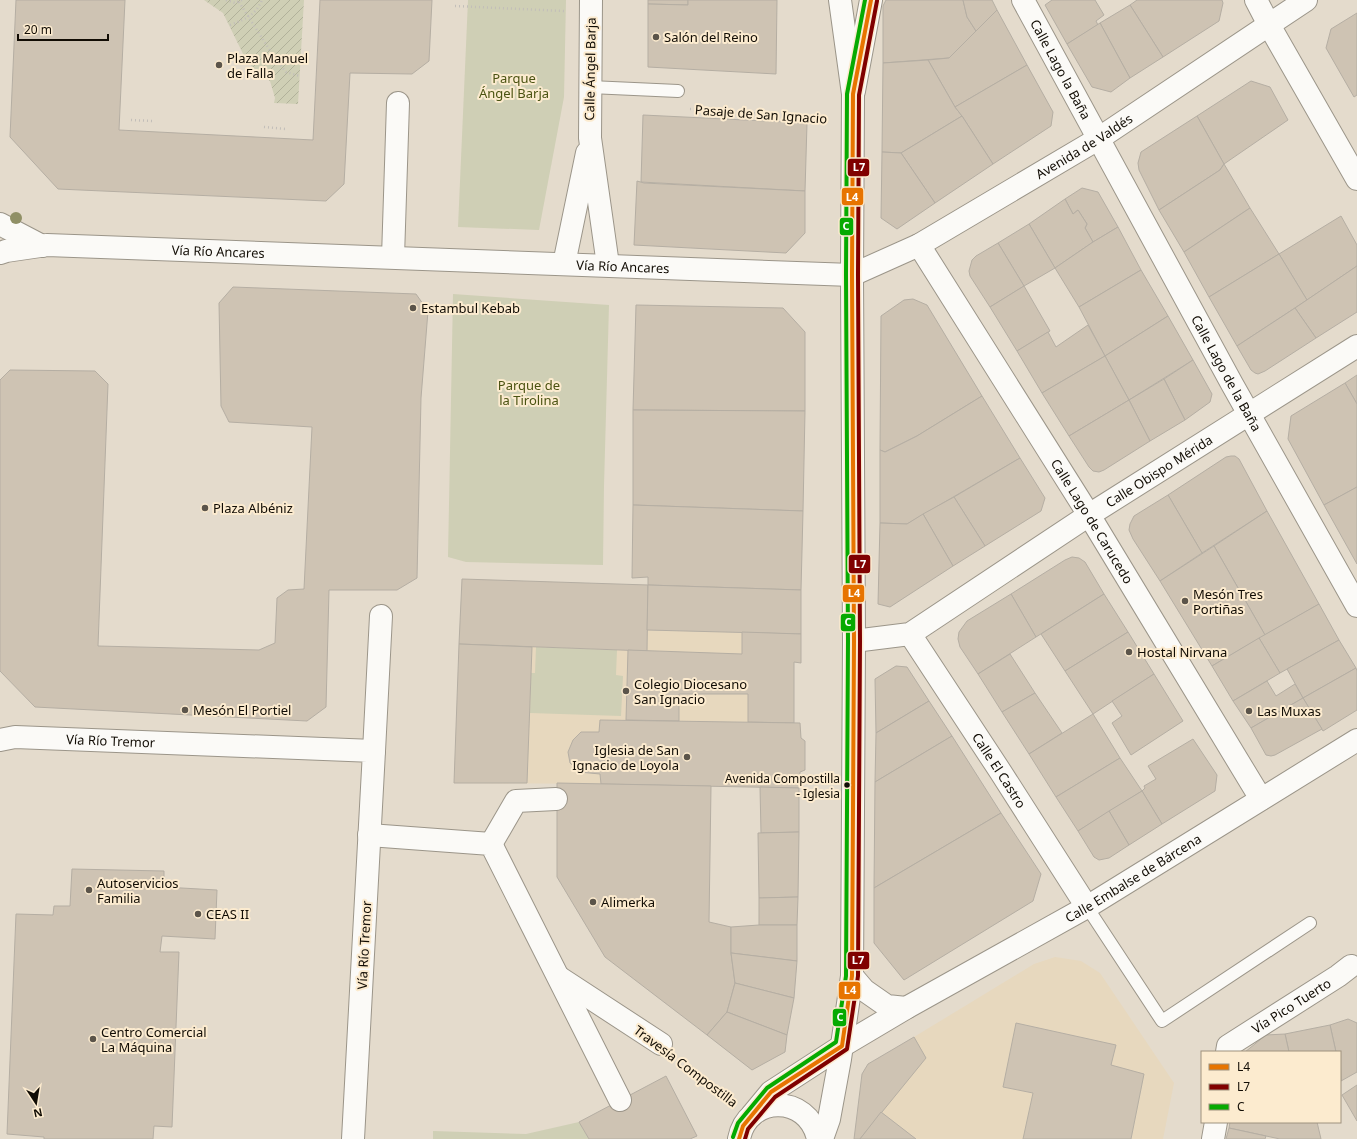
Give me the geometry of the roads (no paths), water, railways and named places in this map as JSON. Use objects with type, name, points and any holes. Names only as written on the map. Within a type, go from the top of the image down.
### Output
[{"type":"street","points":[[822,1139],[829,1119],[842,1046],[852,976],[854,641],[852,274],[853,94],[840,0]]},
{"type":"street","points":[[853,94],[871,0]]},
{"type":"street","name":"Calle Lago la Baña","points":[[1023,0],[1098,139]]},
{"type":"street","points":[[1256,0],[1357,179]]},
{"type":"street","name":"Avenida de Valdés","points":[[852,274],[919,244],[1098,139],[1306,0]]},
{"type":"street","name":"Calle Ángel Barja","points":[[591,6],[590,138],[608,265]]},
{"type":"street","points":[[393,258],[398,103]]},
{"type":"street","name":"Calle Ángel Barja","points":[[564,264],[590,138]]},
{"type":"street","name":"Calle Lago de la Baña","points":[[1098,139],[1249,414],[1357,606]]},
{"type":"street","name":"Vía Río Ancares","points":[[0,224],[42,246]]},
{"type":"street","name":"Calle Lago de Carucedo","points":[[919,244],[1089,515],[1261,799]]},
{"type":"street","name":"Vía Río Ancares","points":[[0,253],[42,246],[852,274]]},
{"type":"street","name":"Calle Obispo Mérida","points":[[854,641],[910,634],[1089,515],[1357,346]]},
{"type":"street","name":"Vía Río Tremor","points":[[353,1139],[381,616]]},
{"type":"street","name":"Calle El Castro","points":[[910,634],[1087,907]]},
{"type":"street","name":"Vía Río Tremor","points":[[5,736],[374,751]]},
{"type":"street","name":"Calle Embalse de Bárcena","points":[[739,1139],[743,1126],[771,1092],[842,1046],[906,1008],[1087,907],[1357,740]]},
{"type":"street","points":[[491,844],[516,801],[556,799]]},
{"type":"street","points":[[369,835],[491,844]]},
{"type":"street","points":[[491,844],[620,1100]]},
{"type":"street","name":"Vía Pico Tuerto","points":[[1227,1051],[1228,1046],[1338,976],[1354,969]]},
{"type":"street","points":[[852,976],[864,990],[888,1006],[906,1008]]},
{"type":"street","name":"Travesía Compostilla","points":[[559,978],[661,1044]]},
{"type":"street","points":[[752,1116],[766,1107],[783,1105],[800,1110],[811,1120],[818,1139]]},
{"type":"street","points":[[1213,1139],[1216,1123]]},
{"type":"lane","points":[[590,87],[678,91]]},
{"type":"lane","points":[[1087,907],[1162,1021],[1310,924]]},
{"type":"place","name":"Salón del Reino","points":[[656,37]]},
{"type":"place","name":"Plaza Manuel de Falla","points":[[219,65]]},
{"type":"place","name":"Estambul Kebab","points":[[413,308]]},
{"type":"place","name":"Plaza Albéniz","points":[[205,508]]},
{"type":"place","name":"Mesón Tres Portiñas","points":[[1185,601]]},
{"type":"place","name":"Hostal Nirvana","points":[[1129,652]]},
{"type":"place","name":"Colegio Diocesano San Ignacio","points":[[626,691]]},
{"type":"place","name":"Mesón El Portiel","points":[[185,710]]},
{"type":"place","name":"Las Muxas","points":[[1249,711]]},
{"type":"place","name":"Iglesia de San Ignacio de Loyola","points":[[687,757]]},
{"type":"place","name":"Avenida Compostilla - Iglesia","points":[[847,785]]},
{"type":"place","name":"Autoservicios Familia","points":[[89,890]]},
{"type":"place","name":"Alimerka","points":[[593,902]]},
{"type":"place","name":"CEAS II","points":[[198,914]]},
{"type":"place","name":"Centro Comercial La Máquina","points":[[93,1039]]},
{"type":"park label","name":"Parque Ángel Barja","points":[[514,86]]},
{"type":"park label","name":"Parque de la Tirolina","points":[[529,392]]}]
